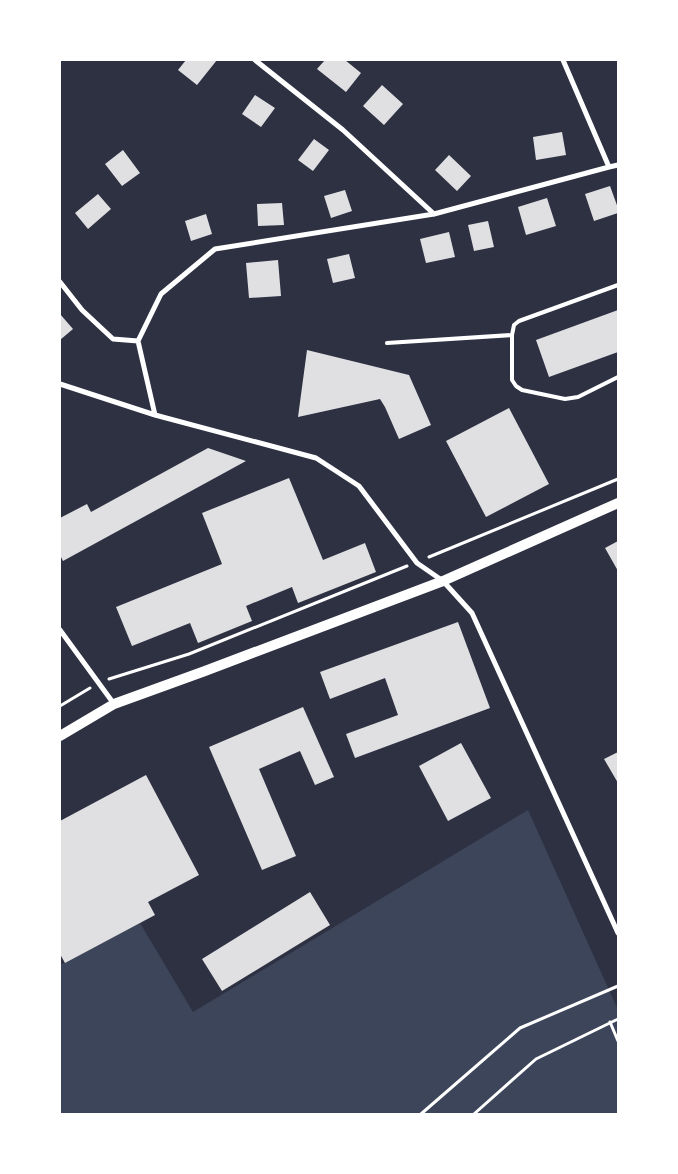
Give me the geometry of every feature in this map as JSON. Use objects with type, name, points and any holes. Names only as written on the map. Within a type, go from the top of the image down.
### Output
[{"type":"main road","points":[[60,736],[114,704],[443,581],[618,503]]},
{"type":"street","points":[[255,60],[343,130],[434,214]]},
{"type":"street","points":[[564,60],[609,167]]},
{"type":"street","points":[[155,415],[138,341],[161,294],[215,248],[434,214],[618,164]]},
{"type":"street","points":[[60,282],[82,310],[113,340],[138,341]]},
{"type":"street","points":[[60,384],[155,415],[316,458],[359,486],[417,563],[443,581],[472,613],[618,933]]},
{"type":"street","points":[[60,630],[114,704]]},
{"type":"lane","points":[[618,285],[519,321],[514,325],[512,335],[512,380],[522,390],[572,399],[618,377]]},
{"type":"lane","points":[[387,343],[512,335]]},
{"type":"path","points":[[60,706],[99,682],[189,654],[417,563],[618,479]]},
{"type":"path","points":[[421,1114],[520,1028],[618,986]]},
{"type":"path","points":[[474,1114],[536,1059],[618,1018]]},
{"type":"path","points":[[610,1022],[618,1041]]},
{"type":"shaded area","points":[[528,810],[618,1010],[618,1114],[60,1114],[60,965],[140,923],[193,1012]]},
{"type":"building","points":[[186,60],[217,60],[197,85],[178,70]]},
{"type":"building","points":[[325,60],[345,60],[361,73],[346,92],[317,69]]},
{"type":"building","points":[[382,85],[403,104],[384,125],[363,106]]},
{"type":"building","points":[[255,95],[275,108],[261,127],[242,114]]},
{"type":"building","points":[[562,132],[566,155],[536,160],[533,137]]},
{"type":"building","points":[[314,139],[329,150],[313,171],[298,160]]},
{"type":"building","points":[[123,150],[140,173],[122,186],[105,164]]},
{"type":"building","points":[[449,155],[471,176],[457,191],[435,170]]},
{"type":"building","points":[[610,186],[618,213],[594,221],[585,194]]},
{"type":"building","points":[[345,190],[352,211],[331,218],[324,196]]},
{"type":"building","points":[[98,194],[111,209],[88,229],[75,213]]},
{"type":"building","points":[[547,198],[556,226],[526,235],[518,207]]},
{"type":"building","points":[[282,203],[284,225],[258,226],[257,204]]},
{"type":"building","points":[[206,214],[212,234],[191,241],[185,221]]},
{"type":"building","points":[[488,221],[494,247],[474,251],[468,225]]},
{"type":"building","points":[[449,232],[455,257],[426,263],[420,239]]},
{"type":"building","points":[[349,254],[355,278],[333,283],[327,259]]},
{"type":"building","points":[[278,260],[281,296],[249,298],[246,263]]},
{"type":"building","points":[[618,310],[618,352],[549,377],[536,340]]},
{"type":"building","points":[[60,314],[73,329],[60,340]]},
{"type":"building","points":[[307,350],[409,375],[431,425],[399,439],[380,399],[298,417]]},
{"type":"building","points":[[509,408],[549,484],[486,517],[446,441]]},
{"type":"building","points":[[208,448],[246,461],[63,561],[60,555],[60,518],[87,504],[91,512]]},
{"type":"building","points":[[289,478],[323,560],[365,543],[376,572],[298,603],[292,587],[246,606],[252,621],[198,643],[190,623],[132,646],[116,607],[222,564],[202,513]]},
{"type":"building","points":[[618,541],[618,571],[605,548]]},
{"type":"building","points":[[458,622],[490,708],[355,758],[346,734],[398,715],[385,678],[330,699],[320,672]]},
{"type":"building","points":[[303,707],[334,777],[315,785],[300,751],[259,769],[296,856],[262,870],[209,747]]},
{"type":"building","points":[[461,743],[491,798],[448,821],[419,766]]},
{"type":"building","points":[[618,752],[618,783],[604,759]]},
{"type":"building","points":[[146,775],[199,875],[148,902],[155,915],[65,963],[60,954],[60,821]]},
{"type":"building","points":[[310,892],[330,925],[222,991],[202,959]]}]
